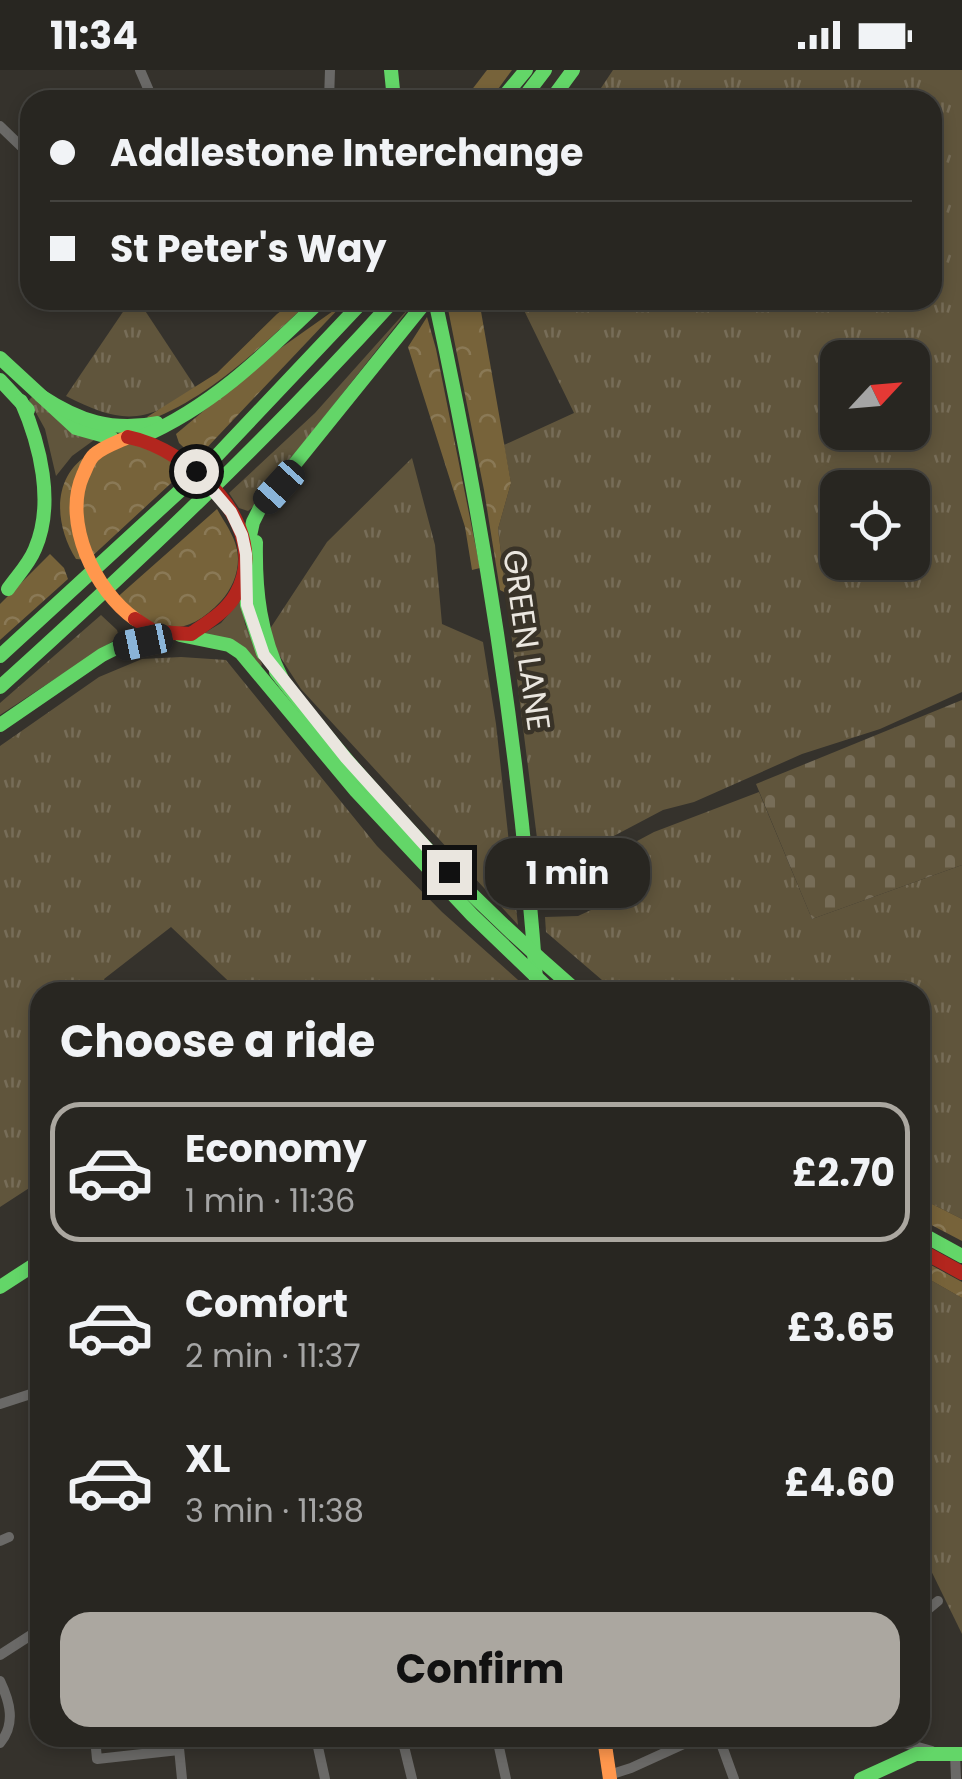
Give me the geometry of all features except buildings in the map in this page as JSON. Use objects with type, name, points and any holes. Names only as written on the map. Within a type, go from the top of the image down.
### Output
[{"type":"main road","points":[[510,90],[526,70]]},
{"type":"main road","points":[[530,90],[545,70]]},
{"type":"main road","points":[[0,358],[76,428],[114,438],[141,438],[183,420],[310,310]]},
{"type":"main road","points":[[0,656],[208,466],[355,310]]},
{"type":"main road","points":[[0,686],[134,566],[283,421],[385,310]]},
{"type":"main road","points":[[419,310],[262,506],[253,522],[246,554],[247,605],[264,655],[282,679],[544,982]]},
{"type":"main road","name":"GREEN LANE","points":[[438,310],[484,540],[510,694],[536,982]]},
{"type":"main road","points":[[41,396],[86,424],[139,428],[173,416],[234,377]]},
{"type":"main road","points":[[0,380],[21,401],[41,431],[55,534]]},
{"type":"main road","points":[[4,593],[32,553],[42,522],[38,449],[21,401]]},
{"type":"main road","points":[[4,593],[42,549],[62,474],[80,454],[114,438]]},
{"type":"main road","points":[[141,438],[179,456],[231,512],[246,554]]},
{"type":"main road","points":[[279,487],[256,541],[254,578],[261,629],[282,679]]},
{"type":"main road","points":[[68,562],[79,579],[131,627],[229,645],[241,652],[356,791],[508,940],[565,982]]},
{"type":"main road","points":[[0,725],[120,646],[172,636],[219,616],[245,576]]},
{"type":"main road","points":[[930,1238],[962,1256]]},
{"type":"main road","points":[[930,1255],[962,1273]]},
{"type":"main road","points":[[0,1287],[30,1268]]},
{"type":"main road","points":[[605,1747],[609,1777]]},
{"type":"main road","points":[[861,1779],[933,1752],[958,1754]]},
{"type":"main road","points":[[874,1779],[901,1763],[958,1754]]},
{"type":"street","points":[[0,126],[20,146]]},
{"type":"street","points":[[0,1404],[30,1394]]},
{"type":"street","points":[[930,1608],[938,1602]]},
{"type":"street","points":[[0,1655],[30,1636]]},
{"type":"street","points":[[0,1681],[10,1728],[0,1743]]},
{"type":"street","points":[[96,1747],[97,1759],[162,1747]]},
{"type":"street","points":[[178,1747],[182,1779]]},
{"type":"street","points":[[318,1747],[325,1779]]},
{"type":"street","points":[[404,1747],[412,1779]]},
{"type":"street","points":[[499,1747],[506,1779]]},
{"type":"street","points":[[609,1777],[678,1747]]},
{"type":"street","points":[[722,1747],[734,1779]]},
{"type":"street","points":[[894,1747],[901,1763]]},
{"type":"street","points":[[918,1747],[933,1752]]},
{"type":"street","points":[[956,1779],[958,1754]]},
{"type":"green space","points":[[487,70],[512,70],[497,90],[472,90]]},
{"type":"green space","points":[[613,70],[962,70],[962,692],[880,729],[802,754],[694,802],[663,810],[557,866],[540,862],[498,529],[511,483],[504,445],[574,413],[524,310],[942,310],[942,90],[600,90]]},
{"type":"green space","points":[[124,310],[145,310],[196,388],[161,409],[132,416],[102,412],[66,396]]},
{"type":"green space","points":[[282,310],[300,310],[216,383],[173,410],[150,420],[147,417],[217,373]]},
{"type":"green space","points":[[337,310],[194,457],[179,443],[176,434],[268,357]]},
{"type":"green space","points":[[408,310],[255,505],[248,511],[239,508],[229,493],[315,413]]},
{"type":"green space","points":[[448,310],[481,310],[511,483],[498,529],[506,593],[500,590]]},
{"type":"green space","points":[[427,317],[480,568],[472,570],[465,527],[408,347]]},
{"type":"green space","points":[[33,396],[94,440],[72,456],[56,476],[45,429],[29,400]]},
{"type":"green space","points":[[130,442],[167,455],[182,473],[88,560],[76,559],[61,517],[60,502],[68,475],[91,453]]},
{"type":"green space","points":[[412,458],[435,545],[442,624],[483,642],[518,925],[301,689],[266,635],[327,542]]},
{"type":"green space","points":[[217,509],[234,539],[238,565],[228,592],[207,614],[181,627],[168,628],[141,620],[113,601]]},
{"type":"green space","points":[[50,554],[64,568],[68,579],[0,640],[0,604]]},
{"type":"green space","points":[[241,600],[245,624],[262,664],[260,669],[201,635],[221,623]]},
{"type":"green space","points":[[101,615],[119,637],[0,715],[0,703]]},
{"type":"green space","points":[[142,659],[226,660],[377,846],[442,912],[520,982],[229,982],[171,927],[104,979],[105,982],[30,982],[30,1188],[0,1207],[0,746],[99,677]]},
{"type":"green space","points":[[962,700],[962,865],[812,919],[756,784]]},
{"type":"green space","points":[[759,792],[812,919],[962,865],[962,1219],[930,1203],[930,982],[604,982],[546,932],[545,917],[578,916],[591,910],[579,872],[654,832]]},
{"type":"green space","points":[[930,1203],[962,1219],[962,1241],[930,1224]]},
{"type":"green space","points":[[930,1264],[962,1282],[962,1298],[930,1280]]},
{"type":"green space","points":[[930,1280],[962,1298],[962,1634],[930,1568]]},
{"type":"traffic: fast","points":[[391,70],[393,90]]},
{"type":"traffic: fast","points":[[509,90],[526,70]]},
{"type":"traffic: fast","points":[[530,90],[545,70]]},
{"type":"traffic: fast","points":[[558,90],[573,70]]},
{"type":"traffic: fast","points":[[141,437],[215,394],[310,310]]},
{"type":"traffic: fast","points":[[0,656],[208,465],[355,310]]},
{"type":"traffic: fast","points":[[0,687],[202,498],[385,310]]},
{"type":"traffic: fast","points":[[246,554],[261,506],[419,310]]},
{"type":"traffic: fast","points":[[437,310],[499,644],[536,982]]},
{"type":"traffic: fast","points":[[0,358],[76,428],[112,438]]},
{"type":"traffic: fast","points":[[0,380],[28,410]]},
{"type":"traffic: fast","points":[[41,396],[96,422],[125,426],[157,423]]},
{"type":"traffic: fast","points":[[8,589],[32,554],[44,513],[43,474],[21,401]]},
{"type":"traffic: fast","points":[[256,542],[260,612],[282,679]]},
{"type":"traffic: fast","points":[[245,579],[247,605],[263,653]]},
{"type":"traffic: fast","points":[[180,635],[229,645],[241,653],[356,791],[472,915],[542,982]]},
{"type":"traffic: fast","points":[[0,725],[102,655],[120,646],[166,637]]},
{"type":"traffic: fast","points":[[276,672],[345,758],[419,840],[567,982]]},
{"type":"traffic: fast","points":[[930,1238],[962,1256]]},
{"type":"traffic: fast","points":[[0,1287],[30,1268]]},
{"type":"traffic: fast","points":[[861,1779],[916,1754],[962,1754]]},
{"type":"traffic: slow","points":[[128,437],[91,459],[78,494],[77,513],[80,534],[95,574],[120,607],[135,619]]},
{"type":"traffic: slow","points":[[605,1747],[610,1779]]},
{"type":"traffic: jam","points":[[128,437],[152,444],[199,474],[235,518],[244,542],[245,568],[236,594],[216,616],[191,634],[155,632],[135,619]]},
{"type":"traffic: jam","points":[[930,1255],[962,1273]]},
{"type":"route","points":[[196,471],[231,512],[242,535],[247,605],[264,655],[346,758],[449,872]]}]
